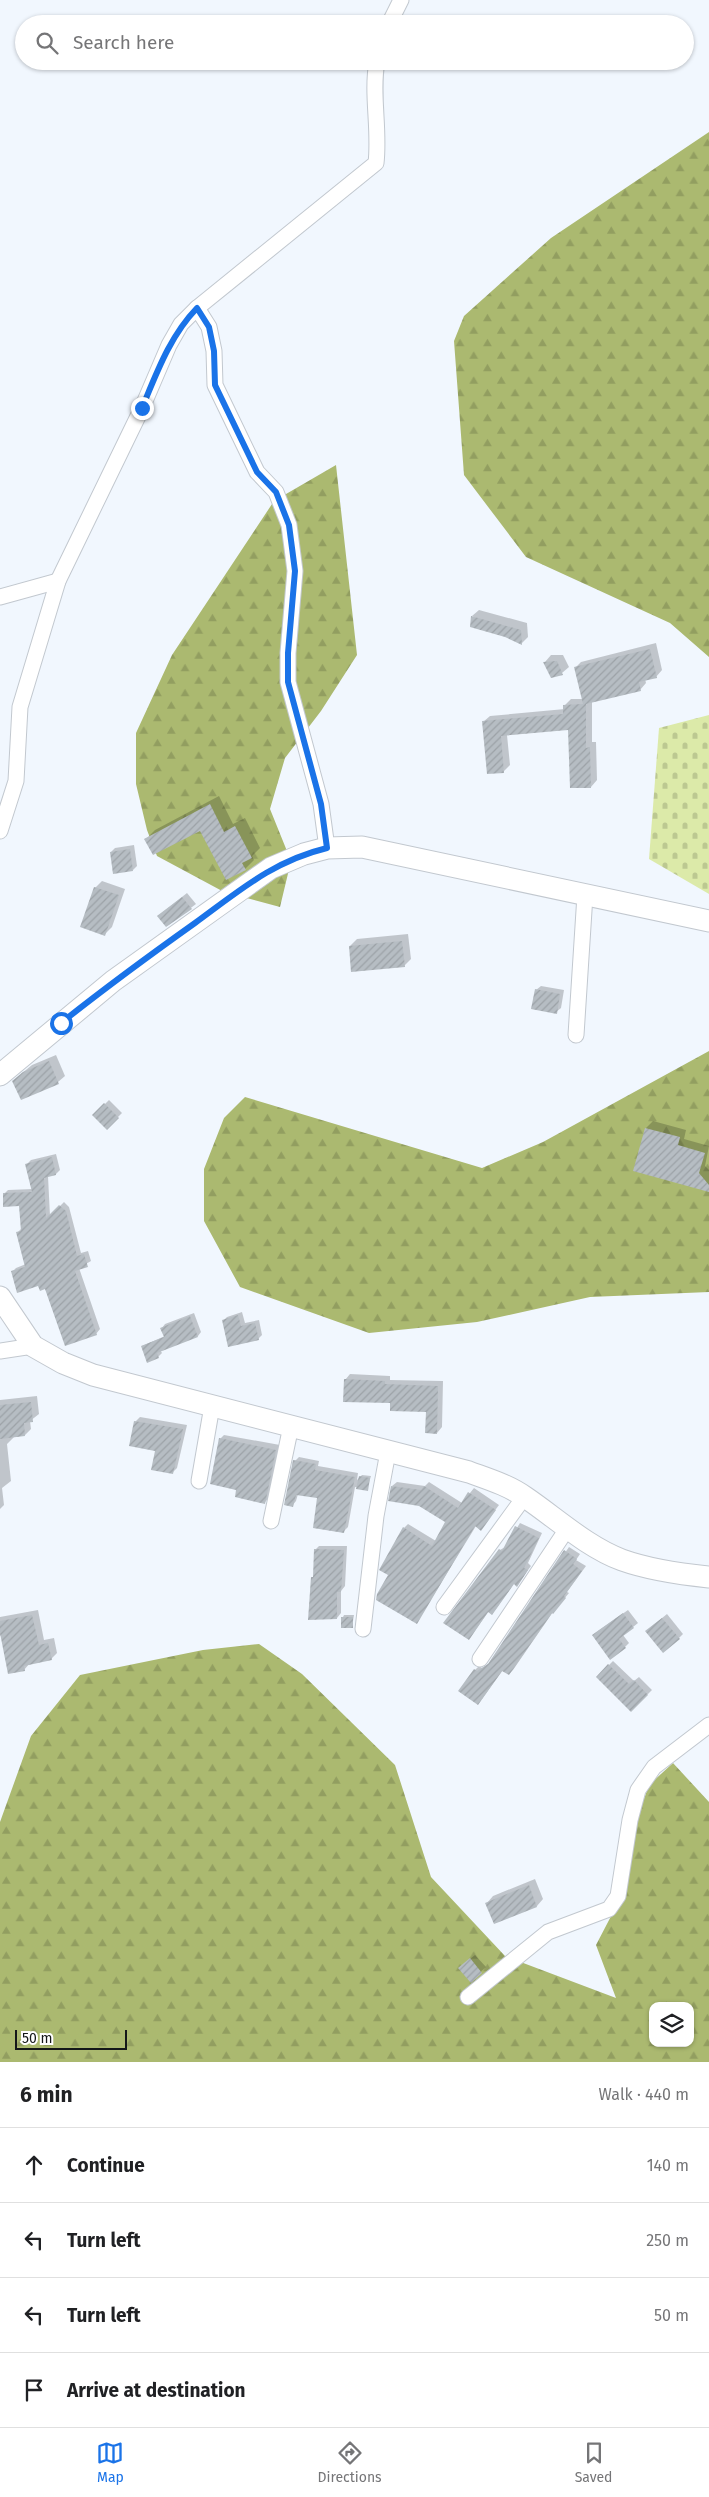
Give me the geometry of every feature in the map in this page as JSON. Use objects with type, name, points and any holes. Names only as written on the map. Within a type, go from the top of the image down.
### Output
[{"type":"street","points":[[394,15],[401,0]]},
{"type":"street","points":[[0,831],[16,781],[20,707],[58,581],[142,408],[169,345],[181,324],[197,308],[376,163],[379,138],[374,78],[375,70]]},
{"type":"street","points":[[197,308],[209,327],[214,351],[215,385],[257,472],[276,492],[289,525],[295,571],[288,653],[288,682],[321,804],[327,848]]},
{"type":"street","points":[[0,596],[58,581]]},
{"type":"street","points":[[0,1075],[113,981],[271,868],[304,854],[327,848],[362,847],[709,920]]},
{"type":"street","points":[[576,1035],[585,895]]},
{"type":"street","points":[[0,1296],[33,1346],[62,1363],[93,1375],[469,1472],[501,1484],[525,1496],[567,1529],[621,1559],[668,1572],[709,1577]]},
{"type":"street","points":[[0,1351],[33,1346]]},
{"type":"street","points":[[199,1481],[212,1406]]},
{"type":"street","points":[[271,1521],[291,1426]]},
{"type":"street","points":[[363,1629],[376,1516],[388,1452]]},
{"type":"street","points":[[444,1607],[525,1496]]},
{"type":"street","points":[[480,1659],[567,1529]]},
{"type":"street","points":[[468,1997],[548,1932],[609,1909],[618,1896],[630,1820],[638,1790],[654,1767],[709,1726]]},
{"type":"green space","points":[[709,132],[709,657],[670,623],[526,557],[464,475],[454,341],[464,316],[551,238]]},
{"type":"green space","points":[[336,465],[357,655],[321,711],[285,758],[270,809],[291,861],[280,907],[224,892],[157,856],[147,830],[136,784],[136,733],[172,655],[274,501]]},
{"type":"green space","points":[[709,715],[709,894],[649,859],[659,728]]},
{"type":"green space","points":[[709,1051],[709,1292],[590,1297],[477,1322],[369,1333],[240,1287],[204,1221],[204,1169],[224,1118],[245,1097],[482,1168],[543,1142]]},
{"type":"green space","points":[[259,1644],[302,1674],[395,1765],[431,1877],[505,1956],[616,1998],[596,1945],[620,1899],[637,1818],[649,1785],[673,1763],[709,1802],[709,2062],[0,2062],[0,1822],[31,1736],[80,1675],[203,1650]]},
{"type":"building","points":[[471,616],[521,630],[522,645],[505,637],[470,627]]},
{"type":"building","points":[[650,649],[657,678],[639,682],[641,691],[586,704],[586,748],[590,747],[591,788],[570,788],[568,730],[501,736],[504,773],[487,774],[482,721],[563,714],[563,705],[583,704],[574,667]]},
{"type":"building","points":[[557,661],[563,675],[551,678],[543,662]]},
{"type":"building","points":[[210,804],[224,832],[235,826],[252,858],[242,863],[246,870],[226,880],[200,831],[153,855],[144,839]]},
{"type":"building","points":[[130,849],[133,871],[113,874],[110,852]]},
{"type":"building","points":[[94,887],[119,895],[105,936],[80,927]]},
{"type":"building","points":[[182,897],[192,909],[166,927],[157,916]]},
{"type":"building","points":[[402,941],[405,967],[351,972],[349,946]]},
{"type":"building","points":[[535,989],[560,994],[557,1014],[531,1009]]},
{"type":"building","points":[[49,1061],[59,1084],[21,1100],[12,1081],[23,1072]]},
{"type":"building","points":[[104,1103],[119,1118],[107,1130],[92,1115]]},
{"type":"building","points":[[645,1128],[680,1137],[678,1145],[705,1153],[699,1173],[709,1185],[709,1192],[633,1171]]},
{"type":"building","points":[[52,1157],[56,1175],[44,1178],[46,1218],[59,1205],[66,1211],[77,1256],[84,1254],[88,1267],[75,1271],[97,1335],[65,1346],[45,1289],[40,1291],[38,1286],[17,1293],[11,1271],[25,1267],[16,1232],[21,1231],[19,1206],[3,1207],[3,1193],[32,1192],[25,1164]]},
{"type":"building","points":[[238,1315],[241,1326],[255,1323],[259,1340],[228,1347],[222,1320]]},
{"type":"building","points":[[190,1316],[198,1337],[157,1353],[159,1358],[147,1363],[141,1346],[164,1337],[160,1328]]},
{"type":"building","points":[[344,1379],[385,1381],[385,1384],[438,1386],[437,1434],[425,1433],[426,1412],[390,1411],[390,1403],[343,1402]]},
{"type":"building","points":[[31,1402],[33,1422],[24,1423],[25,1436],[0,1439],[0,1405]]},
{"type":"building","points":[[134,1421],[183,1429],[173,1474],[151,1470],[155,1451],[129,1446]]},
{"type":"building","points":[[219,1438],[276,1450],[265,1504],[235,1497],[236,1490],[210,1484]]},
{"type":"building","points":[[293,1460],[316,1464],[315,1470],[355,1477],[344,1533],[313,1528],[317,1498],[296,1495],[293,1507],[284,1505]]},
{"type":"building","points":[[359,1476],[370,1478],[368,1491],[356,1489]]},
{"type":"building","points":[[391,1486],[421,1490],[424,1486],[458,1508],[468,1492],[496,1510],[481,1531],[475,1526],[417,1624],[376,1600],[377,1594],[388,1575],[379,1570],[403,1527],[432,1546],[445,1522],[419,1506],[388,1501]]},
{"type":"building","points":[[515,1526],[539,1538],[524,1568],[528,1570],[517,1587],[514,1584],[492,1615],[488,1612],[469,1640],[443,1623],[499,1549],[502,1551]]},
{"type":"building","points":[[314,1549],[344,1550],[341,1592],[337,1592],[337,1619],[308,1620]]},
{"type":"building","points":[[564,1550],[577,1559],[573,1564],[582,1571],[564,1596],[566,1598],[552,1613],[509,1675],[502,1671],[478,1705],[458,1691],[474,1669],[477,1671],[488,1664]]},
{"type":"building","points":[[623,1613],[634,1628],[619,1639],[626,1648],[610,1660],[592,1635]]},
{"type":"building","points":[[32,1615],[39,1645],[48,1643],[52,1660],[24,1666],[25,1671],[8,1674],[0,1633],[0,1621]]},
{"type":"building","points":[[341,1617],[353,1617],[353,1628],[341,1628]]},
{"type":"building","points":[[662,1618],[680,1639],[663,1653],[645,1631]]},
{"type":"building","points":[[608,1664],[629,1684],[634,1680],[648,1695],[631,1712],[596,1677]]},
{"type":"building","points":[[529,1885],[537,1907],[494,1924],[485,1903]]},
{"type":"building","points":[[470,1958],[482,1973],[471,1983],[458,1968]]},
{"type":"route","points":[[61,1023],[113,981],[271,868],[304,854],[327,848],[321,804],[288,682],[288,653],[295,571],[289,525],[276,492],[257,472],[215,385],[214,351],[209,327],[197,308],[181,324],[169,345],[142,408]]}]
